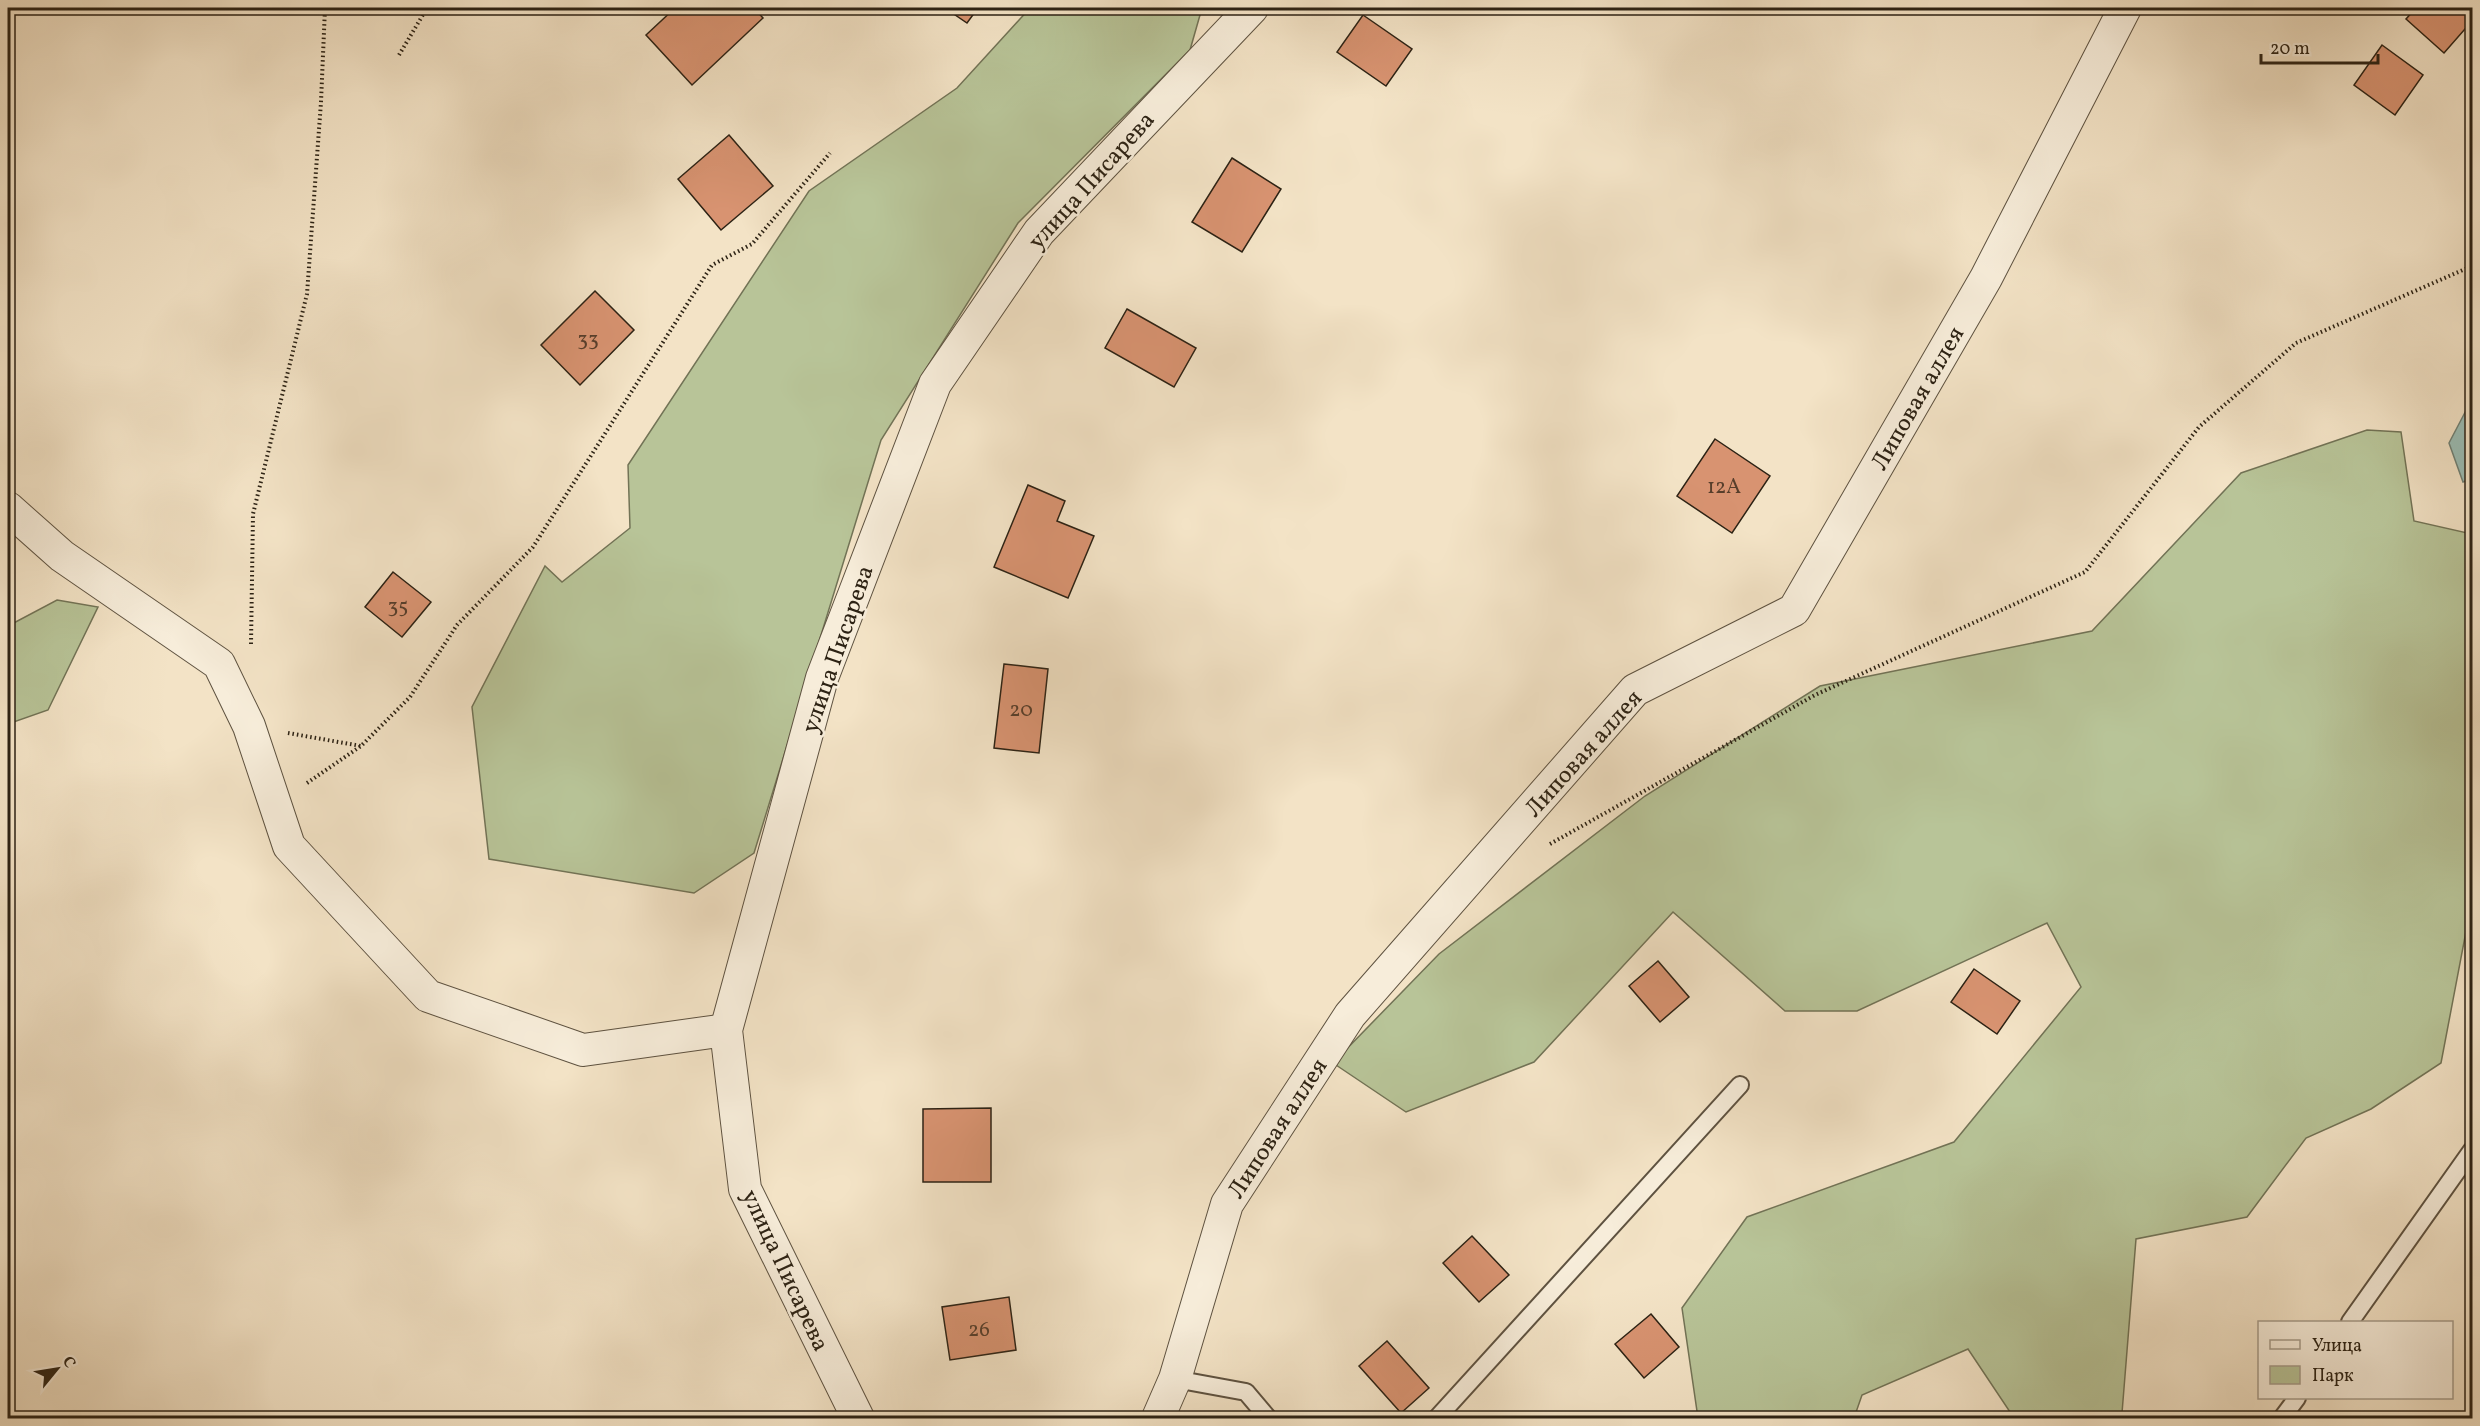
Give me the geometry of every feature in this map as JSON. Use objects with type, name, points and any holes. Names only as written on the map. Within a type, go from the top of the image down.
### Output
[{"type":"street","name":"улица Писарева","points":[[858,1419],[744,1189],[726,1030],[822,678],[935,384],[1039,232],[1252,8]]},
{"type":"street","name":"Липовая аллея","points":[[1158,1419],[1175,1379],[1227,1204],[1350,1015],[1635,690],[1794,610],[1986,278],[2125,8]]},
{"type":"street","points":[[8,508],[62,556],[219,664],[249,726],[289,846],[428,996],[583,1050],[726,1030]]},
{"type":"lane","points":[[1437,1419],[1740,1085]]},
{"type":"lane","points":[[2351,1321],[2472,1150]]},
{"type":"lane","points":[[1175,1379],[1246,1392],[1268,1419]]},
{"type":"lane","points":[[2282,1419],[2296,1399]]},
{"type":"path","points":[[251,650],[253,514],[308,294],[325,8]]},
{"type":"path","points":[[399,55],[427,8]]},
{"type":"path","points":[[274,805],[362,746],[410,697],[457,625],[533,547],[712,265],[752,244],[830,153]]},
{"type":"path","points":[[1548,846],[1815,695],[2085,572],[2199,427],[2296,343],[2472,266]]},
{"type":"path","points":[[249,726],[362,746]]},
{"type":"green space","points":[[1030,8],[1202,8],[1190,50],[1018,223],[881,440],[754,853],[694,893],[489,859],[472,707],[545,566],[562,582],[630,528],[628,465],[809,191],[957,88]]},
{"type":"green space","points":[[2367,430],[2401,432],[2414,521],[2472,534],[2472,900],[2441,1063],[2371,1109],[2306,1138],[2247,1217],[2136,1239],[2122,1413],[2108,1418],[2014,1418],[1968,1349],[1862,1395],[1854,1418],[1698,1418],[1682,1308],[1747,1217],[1954,1142],[2081,987],[2047,923],[1857,1011],[1785,1011],[1673,912],[1534,1062],[1406,1112],[1333,1063],[1439,954],[1645,796],[1820,686],[2092,631],[2241,473]]},
{"type":"green space","points":[[57,600],[98,607],[48,710],[8,724],[8,626]]},
{"type":"water","points":[[2472,399],[2472,479],[2463,482],[2449,443]]},
{"type":"building","points":[[675,8],[754,8],[763,18],[692,85],[646,35]]},
{"type":"building","points":[[945,8],[978,8],[967,23]]},
{"type":"building","points":[[2416,8],[2472,8],[2472,21],[2444,53],[2406,19]]},
{"type":"building","points":[[1363,15],[1412,49],[1386,86],[1337,52]]},
{"type":"building","points":[[2382,45],[2423,75],[2395,115],[2354,85]]},
{"type":"building","points":[[729,135],[773,186],[721,230],[678,179]]},
{"type":"building","points":[[1232,158],[1281,189],[1242,252],[1192,222]]},
{"type":"building","points":[[595,291],[634,330],[580,385],[541,345]]},
{"type":"building","points":[[1127,309],[1196,348],[1174,387],[1105,348]]},
{"type":"building","points":[[1715,439],[1770,476],[1732,533],[1677,496]]},
{"type":"building","points":[[1028,485],[1065,501],[1057,521],[1094,536],[1068,598],[994,567]]},
{"type":"building","points":[[393,572],[431,602],[402,637],[365,607]]},
{"type":"building","points":[[1004,664],[1048,669],[1039,753],[994,748]]},
{"type":"building","points":[[1658,961],[1689,997],[1660,1022],[1629,986]]},
{"type":"building","points":[[1974,969],[2020,1001],[1997,1034],[1951,1002]]},
{"type":"building","points":[[991,1108],[991,1182],[923,1182],[923,1109]]},
{"type":"building","points":[[1472,1236],[1509,1275],[1479,1302],[1443,1263]]},
{"type":"building","points":[[1009,1297],[1016,1350],[950,1360],[942,1307]]},
{"type":"building","points":[[1651,1314],[1679,1347],[1644,1378],[1615,1344]]},
{"type":"building","points":[[1387,1341],[1429,1388],[1401,1413],[1359,1366]]}]
